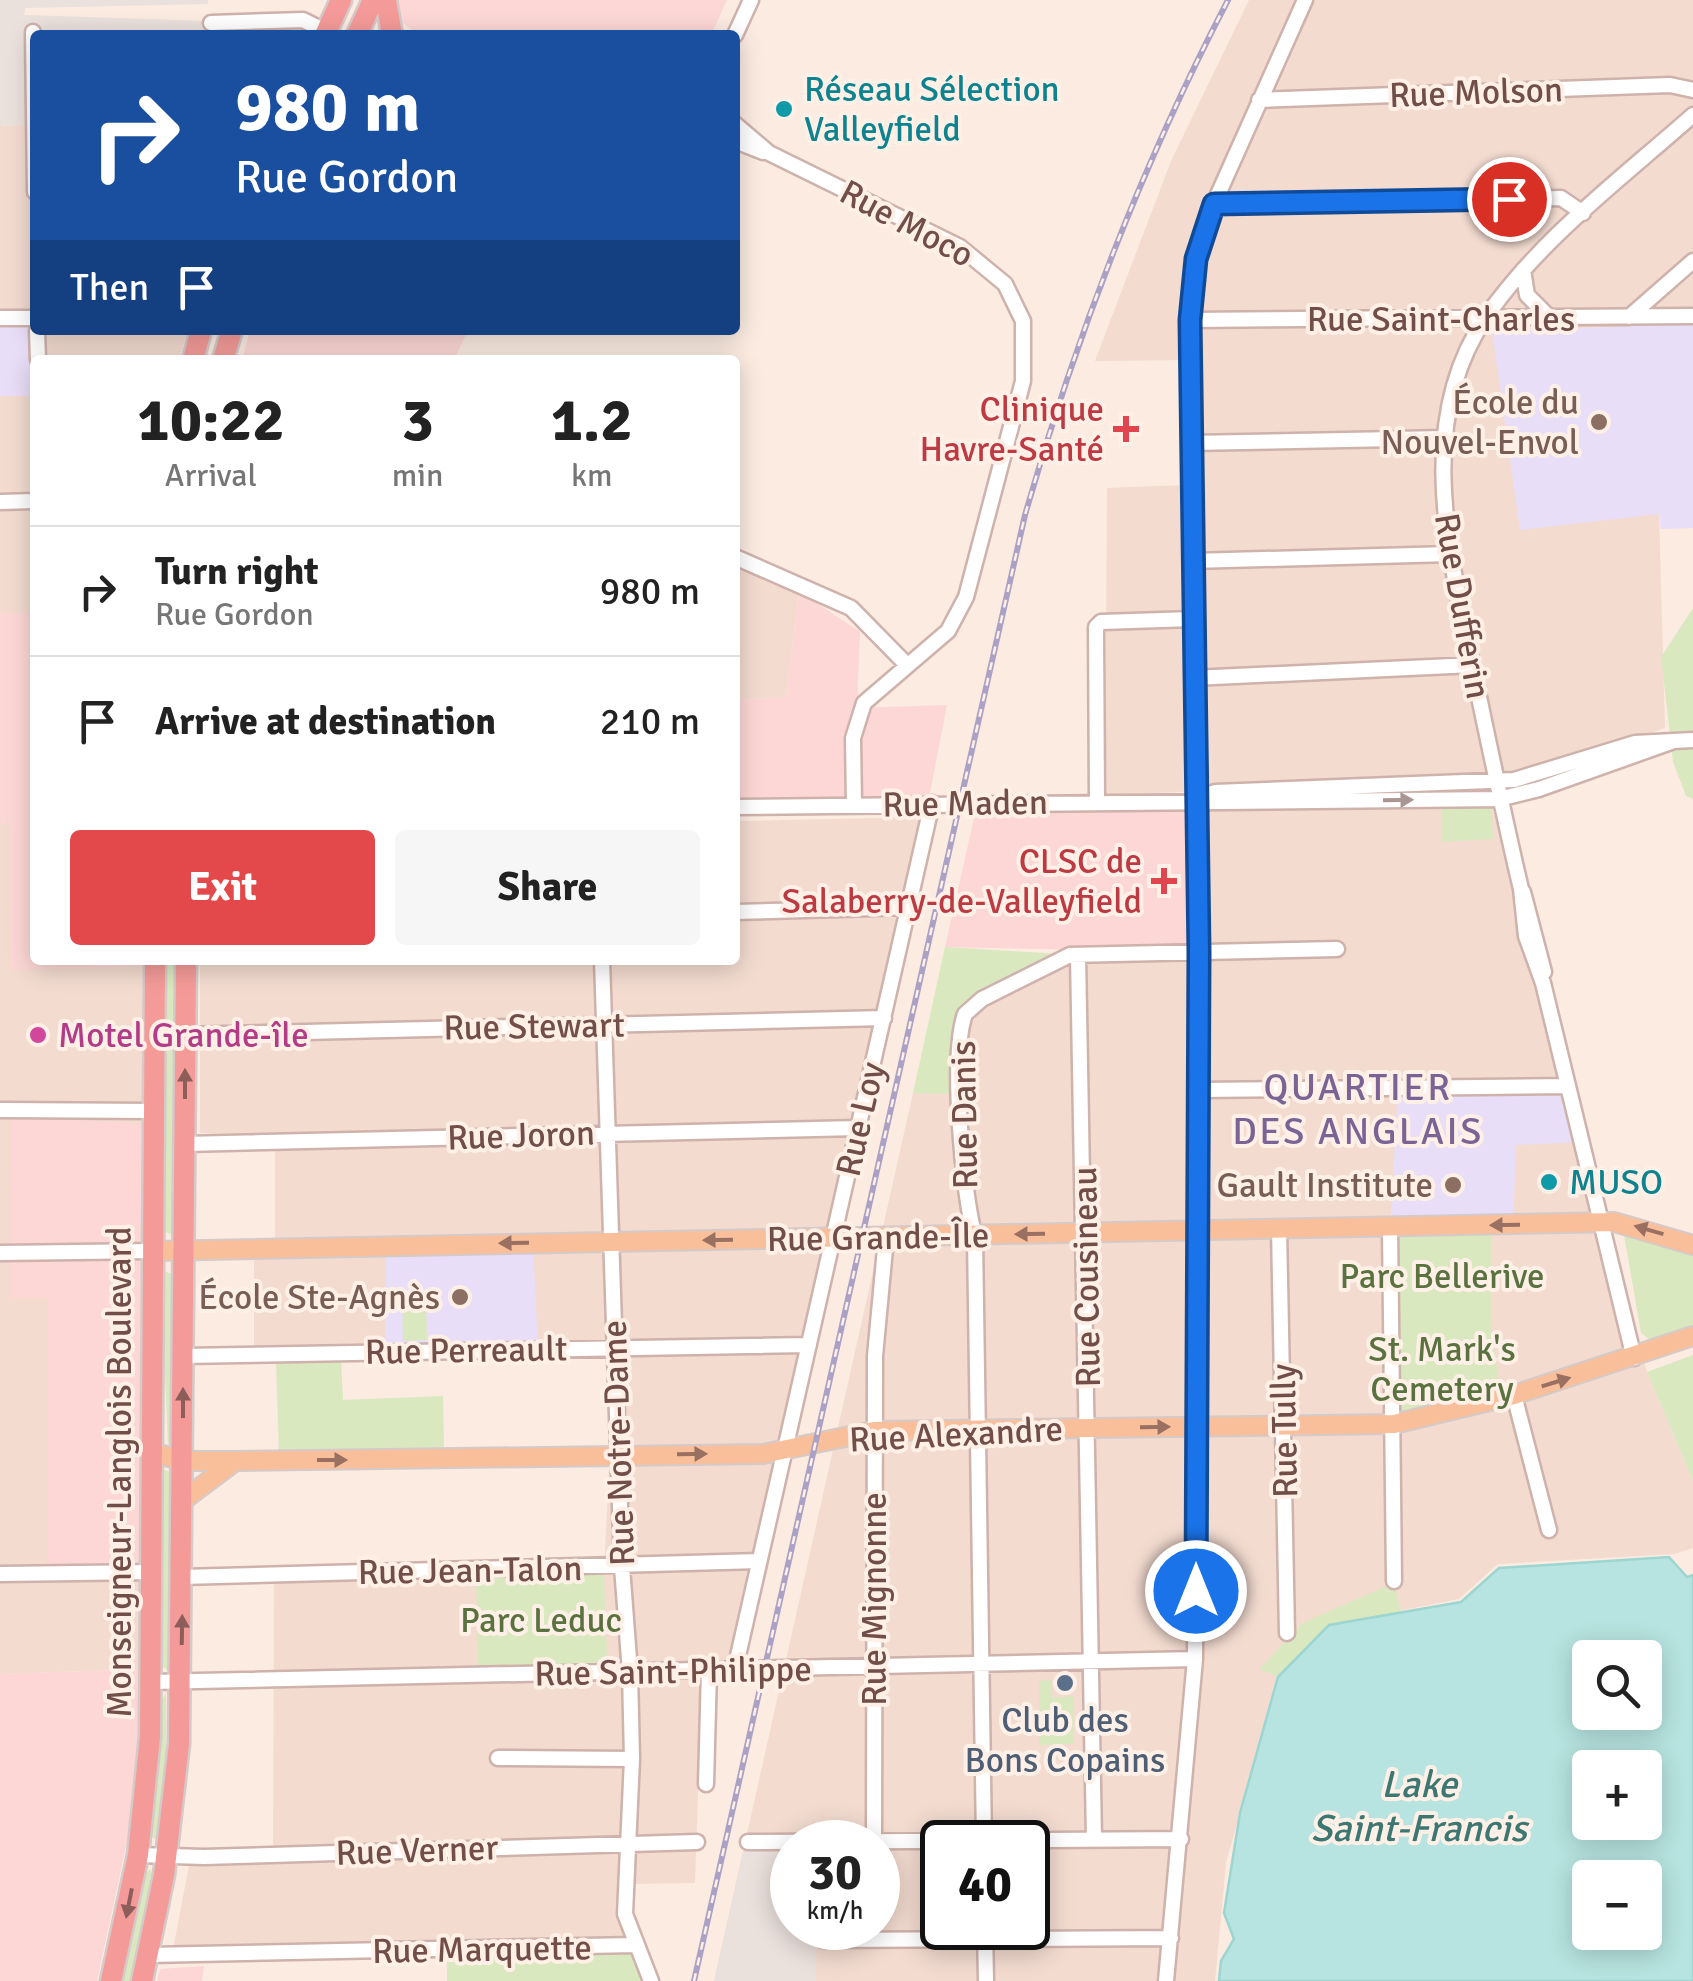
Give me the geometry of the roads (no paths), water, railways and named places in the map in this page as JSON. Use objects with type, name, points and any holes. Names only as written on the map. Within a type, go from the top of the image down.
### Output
[{"type":"highway","points":[[331,30],[342,0]]},
{"type":"highway","points":[[359,30],[374,0]]},
{"type":"highway","points":[[386,0],[391,30]]},
{"type":"highway","name":"Monseigneur-Langlois Boulevard","points":[[111,1981],[138,1855],[152,1682],[155,965]]},
{"type":"highway","name":"Monseigneur-Langlois Boulevard","points":[[142,1981],[167,1856],[181,1682],[186,965]]},
{"type":"main road","name":"Rue Grande-Île","points":[[154,1250],[1603,1223],[1642,1228],[1693,1244]]},
{"type":"main road","name":"Rue Alexandre","points":[[153,1452],[182,1461],[618,1455],[785,1451],[874,1431],[1394,1424],[1514,1395],[1693,1336]]},
{"type":"main road","points":[[182,1500],[235,1461]]},
{"type":"street","points":[[737,30],[751,0]]},
{"type":"street","points":[[1166,1981],[1195,1659],[1199,952],[1190,320],[1196,259],[1214,204],[1305,0]]},
{"type":"street","points":[[211,23],[303,20],[322,30]]},
{"type":"street","name":"Rue Molson","points":[[1258,100],[1670,85],[1693,90]]},
{"type":"street","name":"Rue Dufferin","points":[[1634,1358],[1543,983],[1537,933],[1521,889],[1499,799],[1444,514],[1445,438],[1455,387],[1484,320],[1523,270],[1693,116]]},
{"type":"street","name":"Rue Moco","points":[[740,128],[768,153]]},
{"type":"street","name":"Rue Moco","points":[[740,143],[960,247],[1005,284],[1023,322],[1023,382],[966,598],[948,631],[875,691],[857,718],[854,804]]},
{"type":"street","points":[[1214,204],[1561,198],[1583,213]]},
{"type":"street","points":[[1629,317],[1693,260]]},
{"type":"street","points":[[1523,270],[1528,296],[1550,318]]},
{"type":"street","name":"Rue Saint-Charles","points":[[1190,320],[1693,316]]},
{"type":"street","points":[[0,318],[30,318]]},
{"type":"street","points":[[1190,443],[1445,438]]},
{"type":"street","points":[[0,502],[30,501]]},
{"type":"street","points":[[1192,561],[1450,554]]},
{"type":"street","points":[[740,558],[852,608],[907,665]]},
{"type":"street","points":[[1098,802],[1096,627],[1101,622],[1193,620]]},
{"type":"street","points":[[1193,678],[1472,665]]},
{"type":"street","name":"Rue Maden","points":[[1196,799],[1215,792],[1531,777],[1635,744],[1683,740]]},
{"type":"street","name":"Rue Maden","points":[[740,807],[1196,799],[1216,803],[1499,799],[1539,790],[1683,740]]},
{"type":"street","name":"Rue Loy","points":[[734,1670],[932,803]]},
{"type":"street","points":[[740,912],[909,907]]},
{"type":"street","name":"Rue Danis","points":[[984,1820],[974,1234],[966,1210],[962,1160],[965,1014],[982,999],[1078,955],[1337,949]]},
{"type":"street","name":"Rue Cousineau","points":[[1078,955],[1094,1839]]},
{"type":"street","name":"Rue Notre-Dame","points":[[602,965],[622,1567],[630,1672],[632,1759],[624,1914],[651,1981]]},
{"type":"street","name":"Rue Stewart","points":[[185,1036],[884,1018]]},
{"type":"street","points":[[1198,1090],[1568,1086]]},
{"type":"street","points":[[0,1110],[155,1111]]},
{"type":"street","name":"Rue Joron","points":[[184,1144],[858,1128]]},
{"type":"street","points":[[1390,1227],[1394,1581]]},
{"type":"street","name":"Rue Tully","points":[[1279,1229],[1287,1633]]},
{"type":"street","name":"Rue Mignonne","points":[[874,1820],[875,1356],[886,1238]]},
{"type":"street","points":[[0,1253],[154,1250]]},
{"type":"street","name":"Rue Perreault","points":[[183,1356],[809,1345]]},
{"type":"street","points":[[1514,1395],[1548,1530]]},
{"type":"street","name":"Rue Jean-Talon","points":[[182,1577],[759,1562]]},
{"type":"street","points":[[0,1574],[153,1572]]},
{"type":"street","name":"Rue Saint-Philippe","points":[[152,1682],[1195,1659]]},
{"type":"street","points":[[706,1784],[710,1670]]},
{"type":"street","points":[[498,1758],[632,1759]]},
{"type":"street","points":[[1050,1840],[1181,1839]]},
{"type":"street","name":"Rue Verner","points":[[138,1855],[696,1842]]},
{"type":"street","points":[[748,1842],[770,1842]]},
{"type":"street","points":[[1050,1935],[1172,1938]]},
{"type":"street","name":"Rue Marquette","points":[[149,1955],[634,1945]]},
{"type":"street","points":[[985,1950],[986,1981]]},
{"type":"water","name":"Lake Saint-Francis","points":[[1669,1557],[1687,1577],[1693,1575],[1693,1981],[1219,1981],[1221,1961],[1234,1939],[1224,1913],[1240,1813],[1278,1677],[1329,1625],[1461,1602],[1499,1568]]},
{"type":"railway","points":[[694,1981],[1025,515],[1066,382],[1113,252],[1167,125],[1228,0]]},
{"type":"place","name":"Réseau Sélection Valleyfield","points":[[784,109]]},
{"type":"place","name":"École du Nouvel-Envol","points":[[1599,422]]},
{"type":"place","name":"Clinique Havre-Santé","points":[[1126,429]]},
{"type":"place","name":"CLSC de Salaberry-de-Valleyfield","points":[[1164,881]]},
{"type":"place","name":"Motel Grande-île","points":[[38,1035]]},
{"type":"place","name":"MUSO","points":[[1549,1182]]},
{"type":"place","name":"Gault Institute","points":[[1453,1185]]},
{"type":"place","name":"École Ste-Agnès","points":[[460,1297]]},
{"type":"place","name":"Club des Bons Copains","points":[[1065,1683]]},
{"type":"district","name":"QUARTIER DES ANGLAIS","points":[[1358,1109]]},
{"type":"park label","name":"Parc Bellerive","points":[[1442,1276]]},
{"type":"park label","name":"St. Mark's Cemetery","points":[[1442,1369]]},
{"type":"park label","name":"Parc Leduc","points":[[541,1620]]}]
